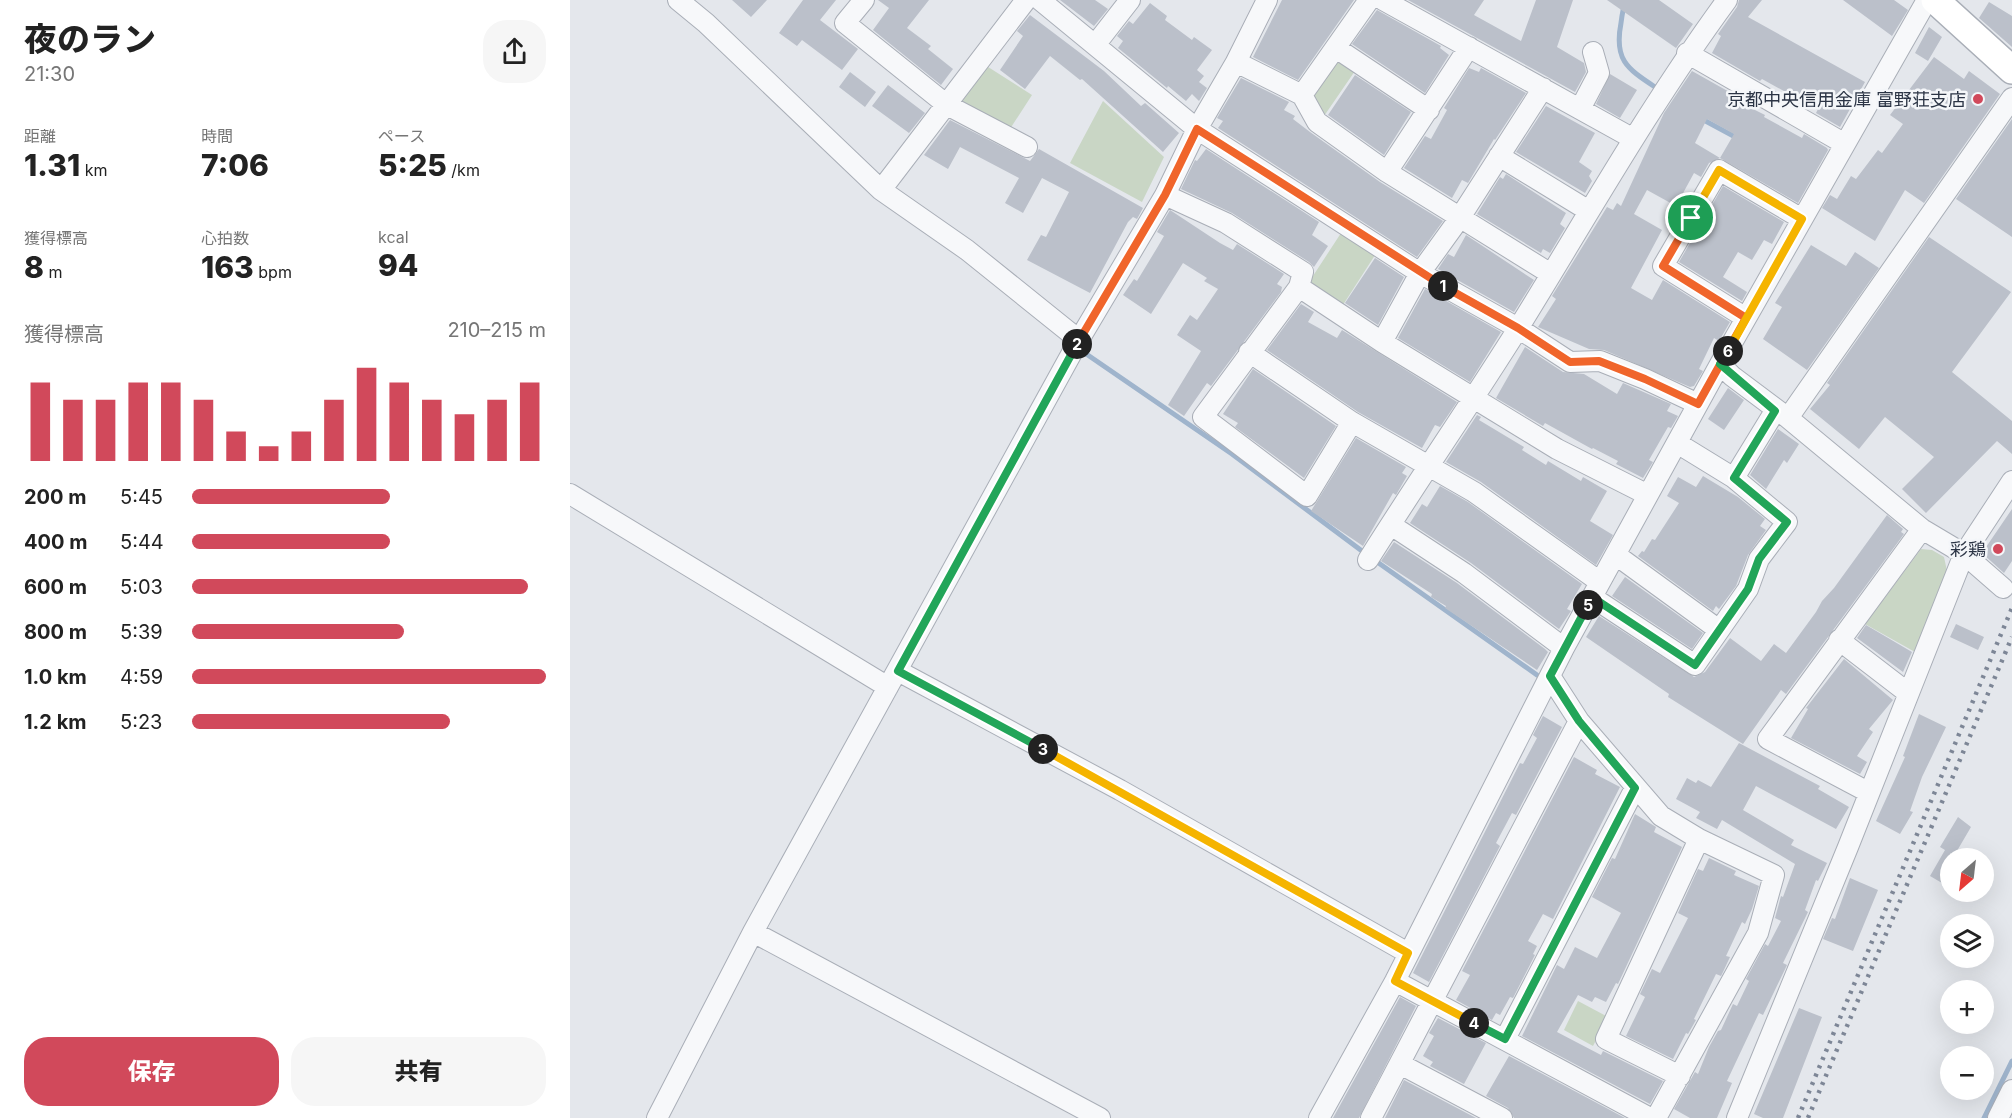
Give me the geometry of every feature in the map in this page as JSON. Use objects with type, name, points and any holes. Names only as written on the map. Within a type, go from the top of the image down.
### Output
[{"type":"main road","points":[[1935,0],[2012,70]]},
{"type":"street","points":[[678,0],[706,23],[881,190],[967,250],[1079,340]]},
{"type":"street","points":[[864,0],[845,23],[947,105],[1027,147]]},
{"type":"street","points":[[881,190],[1026,0]]},
{"type":"street","points":[[1040,0],[1197,129],[1420,273],[1518,328],[1570,362],[1599,361],[1645,379],[1698,404]]},
{"type":"street","points":[[1095,45],[1130,0]]},
{"type":"street","points":[[657,1118],[753,932],[1079,340],[1165,195],[1197,129],[1236,62],[1267,0]]},
{"type":"street","points":[[1302,95],[1369,0]]},
{"type":"street","points":[[1383,0],[1632,138]]},
{"type":"street","points":[[1369,557],[1430,467],[1518,328],[1632,138],[1687,53],[1727,0]]},
{"type":"street","points":[[1319,1118],[1395,981],[1564,648],[1648,495],[1685,447],[1698,404],[1726,370],[1746,318],[1927,0]]},
{"type":"street","points":[[1388,172],[1470,47]]},
{"type":"street","points":[[1336,48],[1429,110]]},
{"type":"street","points":[[1580,109],[1599,73],[1593,52]]},
{"type":"street","points":[[1687,53],[1845,144]]},
{"type":"street","points":[[1236,62],[1302,95],[1317,122],[1460,219],[1551,274]]},
{"type":"street","points":[[1382,342],[1420,273],[1460,219],[1543,88]]},
{"type":"street","points":[[1734,478],[2012,98]]},
{"type":"street","points":[[1499,156],[1589,212]]},
{"type":"street","points":[[1746,318],[1663,266],[1719,170],[1802,219]]},
{"type":"street","points":[[1165,195],[1226,223],[1303,272],[1299,287],[1203,417],[1307,496],[1352,422]]},
{"type":"street","points":[[1299,287],[1382,342],[1557,450],[1648,495]]},
{"type":"street","points":[[1249,352],[1352,422],[1474,492],[1596,590],[1695,665],[1748,589],[1759,559],[1787,522],[1734,478],[1685,447]]},
{"type":"street","points":[[1726,370],[1922,529],[1964,554],[2003,588]]},
{"type":"street","points":[[1737,1118],[1964,554],[2012,481]]},
{"type":"street","points":[[570,494],[893,679],[1120,790],[1408,953]]},
{"type":"street","points":[[1391,525],[1464,573],[1564,648]]},
{"type":"street","points":[[1868,792],[1768,739],[1922,529]]},
{"type":"street","points":[[1616,555],[1719,630]]},
{"type":"street","points":[[1839,640],[1908,693]]},
{"type":"street","points":[[1550,676],[1579,721],[1661,816],[1699,839],[1774,875],[1758,933],[1656,1118]]},
{"type":"street","points":[[1371,1118],[1579,721]]},
{"type":"street","points":[[1505,1039],[1635,788]]},
{"type":"street","points":[[1680,1076],[1606,1039],[1699,839]]},
{"type":"street","points":[[753,932],[1100,1118]]},
{"type":"street","points":[[1395,981],[1650,1118]]},
{"type":"street","points":[[1400,1064],[1502,1118]]},
{"type":"street","points":[[1998,1118],[2012,1090]]},
{"type":"green space","points":[[1336,54],[1357,68],[1322,119],[1310,93]]},
{"type":"green space","points":[[985,65],[1032,95],[1008,132],[956,102]]},
{"type":"green space","points":[[1103,101],[1164,157],[1142,202],[1070,163]]},
{"type":"green space","points":[[1343,230],[1377,252],[1341,308],[1312,289],[1311,279]]},
{"type":"green space","points":[[1921,549],[1932,550],[1944,557],[1947,571],[1915,652],[1865,624]]},
{"type":"green space","points":[[1578,1001],[1608,1017],[1593,1046],[1564,1030]]},
{"type":"building","points":[[732,0],[767,0],[751,17]]},
{"type":"building","points":[[803,0],[836,0],[820,20],[858,49],[842,70],[802,40],[797,46],[779,33]]},
{"type":"building","points":[[878,0],[929,0],[907,28],[931,46],[928,49],[953,69],[941,85],[873,30],[889,8]]},
{"type":"building","points":[[1060,0],[1095,0],[1108,9],[1094,26]]},
{"type":"building","points":[[1282,0],[1354,0],[1298,80],[1253,57]]},
{"type":"building","points":[[1408,0],[1484,0],[1474,15],[1521,41],[1536,0],[1573,0],[1557,47],[1584,63],[1586,72],[1575,92]]},
{"type":"building","points":[[1607,0],[1659,0],[1693,24],[1676,48]]},
{"type":"building","points":[[1739,0],[1762,0],[1748,17],[1865,82],[1840,127],[1816,113],[1820,105],[1794,91],[1791,95],[1762,79],[1760,81],[1712,53],[1721,36],[1718,34],[1737,7]]},
{"type":"building","points":[[1843,0],[1894,0],[1908,10],[1892,36]]},
{"type":"building","points":[[1989,2],[2012,16],[2012,47],[1979,18]]},
{"type":"building","points":[[1150,3],[1167,16],[1165,20],[1192,40],[1194,37],[1212,50],[1197,70],[1204,76],[1199,82],[1207,88],[1199,101],[1192,94],[1186,101],[1118,48],[1123,41],[1117,36],[1129,21],[1133,24]]},
{"type":"building","points":[[1377,10],[1441,46],[1440,48],[1449,55],[1425,93],[1352,44]]},
{"type":"building","points":[[1030,15],[1104,71],[1141,106],[1145,103],[1179,133],[1163,152],[1082,79],[1080,80],[1050,56],[1025,89],[1000,70],[1023,36],[1017,31]]},
{"type":"building","points":[[1929,27],[1942,37],[1928,61],[1915,53]]},
{"type":"building","points":[[1934,57],[1964,79],[1969,71],[2000,94],[1924,203],[1905,190],[1875,241],[1822,208],[1830,195],[1837,199],[1851,176],[1856,179],[1878,150],[1882,153],[1903,124],[1890,115]]},
{"type":"building","points":[[1469,68],[1479,72],[1481,68],[1526,93],[1494,139],[1468,183],[1462,180],[1452,198],[1404,168],[1425,136],[1431,139],[1447,110],[1444,108]]},
{"type":"building","points":[[1692,71],[1749,103],[1747,106],[1765,115],[1764,117],[1802,138],[1804,134],[1828,150],[1798,203],[1720,158],[1709,163],[1701,177],[1694,173],[1676,206],[1647,190],[1634,214],[1662,230],[1631,288],[1652,300],[1663,280],[1730,322],[1719,341],[1714,338],[1699,369],[1703,371],[1694,386],[1690,387],[1604,350],[1589,349],[1538,327],[1556,299],[1552,296],[1607,207],[1613,210],[1617,203],[1621,206],[1664,113]],"holes":[[[1707,119],[1734,134],[1720,158],[1695,143]]]},
{"type":"building","points":[[850,72],[876,92],[865,107],[839,87]]},
{"type":"building","points":[[1610,74],[1637,90],[1620,118],[1596,104]]},
{"type":"building","points":[[1355,75],[1411,112],[1384,155],[1328,115]]},
{"type":"building","points":[[1241,78],[1289,102],[1284,110],[1295,116],[1293,119],[1380,182],[1443,221],[1417,257],[1218,128],[1223,121],[1217,118]]},
{"type":"building","points":[[888,85],[925,113],[909,133],[872,106]]},
{"type":"building","points":[[1546,106],[1595,133],[1579,162],[1592,171],[1589,176],[1592,181],[1585,193],[1516,152]]},
{"type":"building","points":[[2012,119],[2012,237],[1956,199]]},
{"type":"building","points":[[950,120],[1030,161],[1039,149],[1143,208],[1137,219],[1133,217],[1128,222],[1090,293],[1027,260],[1041,235],[1046,237],[1069,192],[1042,178],[1023,213],[1005,203],[1019,178],[960,147],[948,169],[924,155]]},
{"type":"building","points":[[1206,149],[1319,222],[1312,235],[1328,246],[1314,267],[1232,213],[1181,189],[1195,160],[1197,161]]},
{"type":"building","points":[[1506,174],[1566,213],[1560,224],[1565,228],[1550,253],[1543,249],[1541,253],[1477,214],[1500,177],[1503,179]]},
{"type":"building","points":[[1723,186],[1784,222],[1772,244],[1764,240],[1752,260],[1738,252],[1723,277],[1747,292],[1742,301],[1679,262]]},
{"type":"building","points":[[1170,210],[1220,243],[1233,250],[1237,244],[1284,274],[1277,284],[1282,287],[1281,292],[1211,386],[1207,383],[1184,416],[1168,405],[1201,351],[1177,335],[1190,315],[1197,320],[1218,289],[1204,281],[1207,278],[1183,263],[1151,314],[1123,295],[1134,279],[1137,281],[1164,236],[1157,232]]},
{"type":"building","points":[[1466,235],[1534,280],[1514,312],[1438,269],[1448,254],[1454,257]]},
{"type":"building","points":[[1929,237],[2011,292],[1952,372],[2012,421],[2012,454],[1997,441],[1926,513],[1902,489],[1934,457],[1885,417],[1859,449],[1810,409],[1830,385],[1827,383]]},
{"type":"building","points":[[1811,245],[1846,266],[1855,252],[1879,268],[1807,370],[1763,339],[1782,307],[1775,303]]},
{"type":"building","points":[[1375,258],[1404,277],[1378,325],[1345,303]]},
{"type":"building","points":[[1425,289],[1501,332],[1470,382],[1398,338]]},
{"type":"building","points":[[1301,304],[1314,312],[1308,322],[1337,338],[1342,330],[1457,402],[1440,427],[1435,425],[1422,448],[1358,412],[1267,350]]},
{"type":"building","points":[[1525,347],[1563,372],[1584,374],[1617,394],[1623,383],[1671,404],[1667,411],[1678,416],[1671,428],[1668,427],[1649,460],[1653,462],[1643,478],[1616,464],[1618,461],[1545,423],[1543,426],[1496,398]]},
{"type":"building","points":[[1253,369],[1336,426],[1304,478],[1235,427],[1238,423],[1223,414]]},
{"type":"building","points":[[1728,388],[1744,400],[1724,430],[1708,419]]},
{"type":"building","points":[[1477,415],[1481,417],[1479,420],[1524,447],[1522,450],[1546,465],[1548,461],[1581,481],[1583,477],[1607,491],[1590,521],[1613,535],[1596,565],[1481,482],[1446,462]]},
{"type":"building","points":[[1778,429],[1799,444],[1787,463],[1784,460],[1766,489],[1750,475]]},
{"type":"building","points":[[1356,438],[1406,467],[1402,473],[1407,476],[1396,495],[1393,493],[1363,546],[1311,511]]},
{"type":"building","points":[[1703,476],[1738,497],[1765,519],[1760,526],[1766,530],[1748,555],[1736,586],[1719,609],[1716,606],[1713,611],[1638,556],[1642,551],[1644,552],[1652,539],[1655,540],[1679,503],[1667,496],[1678,477],[1696,487]]},
{"type":"building","points":[[1440,486],[1468,502],[1582,584],[1567,609],[1571,611],[1559,629],[1471,563],[1410,523],[1422,504],[1427,507]]},
{"type":"building","name":"彩鶏","points":[[2012,509],[2012,561],[2004,573],[1982,553]]},
{"type":"building","points":[[1887,515],[1903,529],[1901,532],[1904,534],[1786,694],[1781,690],[1743,744],[1668,697],[1669,694],[1586,637],[1599,616],[1694,677],[1705,672],[1730,638],[1761,661],[1774,644],[1786,653]]},
{"type":"building","points":[[1394,542],[1457,583],[1545,649],[1548,652],[1537,670],[1445,608],[1446,606],[1431,597],[1432,594],[1381,561]]},
{"type":"building","points":[[1625,577],[1703,633],[1692,649],[1612,596]]},
{"type":"building","points":[[1956,624],[1984,637],[1978,650],[1950,637]]},
{"type":"building","points":[[1866,625],[1912,652],[1903,672],[1857,638]]},
{"type":"building","points":[[1844,659],[1893,700],[1869,729],[1873,732],[1857,756],[1867,762],[1860,774],[1791,738],[1808,709],[1806,708]]},
{"type":"building","points":[[1919,714],[1946,727],[1922,777],[1910,811],[1913,812],[1900,834],[1876,821],[1905,757],[1903,756]]},
{"type":"building","points":[[1543,716],[1562,727],[1516,815],[1512,813],[1496,843],[1500,846],[1429,982],[1413,973],[1520,763],[1523,764],[1537,738],[1533,735]]},
{"type":"building","points":[[1739,743],[1820,786],[1818,789],[1849,807],[1836,829],[1756,786],[1743,810],[1794,840],[1791,845],[1827,863],[1818,881],[1816,880],[1805,910],[1808,912],[1783,963],[1787,965],[1763,1015],[1759,1013],[1727,1081],[1732,1083],[1717,1118],[1690,1118],[1674,1109],[1695,1072],[1698,1074],[1709,1047],[1718,1031],[1721,1030],[1733,1004],[1737,1006],[1749,981],[1746,979],[1765,944],[1768,946],[1781,921],[1775,918],[1781,896],[1783,897],[1795,864],[1722,820],[1717,829],[1696,818],[1700,812],[1676,799],[1687,778],[1696,783],[1698,780],[1711,787]]},
{"type":"building","points":[[1574,757],[1597,770],[1595,774],[1620,787],[1553,919],[1543,914],[1528,941],[1537,946],[1533,954],[1535,955],[1513,998],[1510,997],[1500,1015],[1496,1013],[1492,1020],[1456,1000],[1470,975],[1462,971]]},
{"type":"building","points":[[1635,814],[1656,827],[1654,832],[1682,847],[1618,984],[1616,983],[1606,1002],[1595,997],[1592,1002],[1578,995],[1557,1032],[1601,1055],[1603,1051],[1663,1081],[1650,1104],[1522,1036],[1557,965],[1564,969],[1575,947],[1597,958],[1621,913],[1592,897],[1612,858],[1615,859]]},
{"type":"building","points":[[1958,817],[1971,827],[1959,848],[1940,847]]},
{"type":"building","points":[[1709,858],[1736,871],[1734,875],[1759,886],[1745,924],[1742,922],[1726,956],[1730,957],[1723,972],[1721,976],[1716,974],[1694,1019],[1696,1020],[1688,1034],[1686,1033],[1673,1059],[1626,1036],[1645,997],[1640,994],[1652,969],[1660,973],[1688,918],[1678,913],[1698,869],[1703,871]]},
{"type":"building","points":[[1940,859],[1940,882],[1930,876]]},
{"type":"building","points":[[1850,878],[1878,890],[1853,951],[1823,939],[1832,918],[1835,919]]},
{"type":"building","points":[[1400,997],[1416,1006],[1359,1118],[1333,1118]]},
{"type":"building","points":[[1799,1008],[1822,1017],[1783,1118],[1763,1118],[1754,1114]]},
{"type":"building","points":[[1438,1018],[1486,1043],[1464,1084],[1430,1066],[1433,1062],[1423,1056],[1434,1036],[1429,1033]]},
{"type":"building","points":[[1509,1056],[1625,1118],[1514,1118],[1508,1108],[1486,1096]]},
{"type":"building","points":[[1404,1080],[1476,1118],[1385,1118]]},
{"type":"waterway","points":[[1626,0],[1619,35],[1621,54],[1636,74],[1655,87]]},
{"type":"waterway","points":[[1700,118],[1739,139]]},
{"type":"waterway","points":[[1079,349],[1232,454],[1366,554]]},
{"type":"waterway","points":[[1373,559],[1537,675]]},
{"type":"waterway","points":[[1984,1118],[2012,1061]]},
{"type":"railway","points":[[1798,1118],[2012,608]]},
{"type":"railway","points":[[1808,1118],[2012,637]]},
{"type":"place","name":"京都中央信用金庫 富野荘支店","points":[[1978,99]]},
{"type":"place","name":"彩鶏","points":[[1998,549]]},
{"type":"route","points":[[1691,218],[1663,266],[1746,318],[1720,364],[1698,404],[1645,379],[1599,361],[1570,362],[1518,328],[1420,273],[1197,129],[1165,195],[1079,340],[898,671],[1120,790],[1408,953],[1395,981],[1505,1039],[1635,788],[1579,721],[1550,676],[1564,648],[1592,597],[1695,665],[1748,589],[1759,559],[1787,522],[1734,478],[1775,411],[1720,364],[1802,219],[1719,170],[1691,218]]}]
